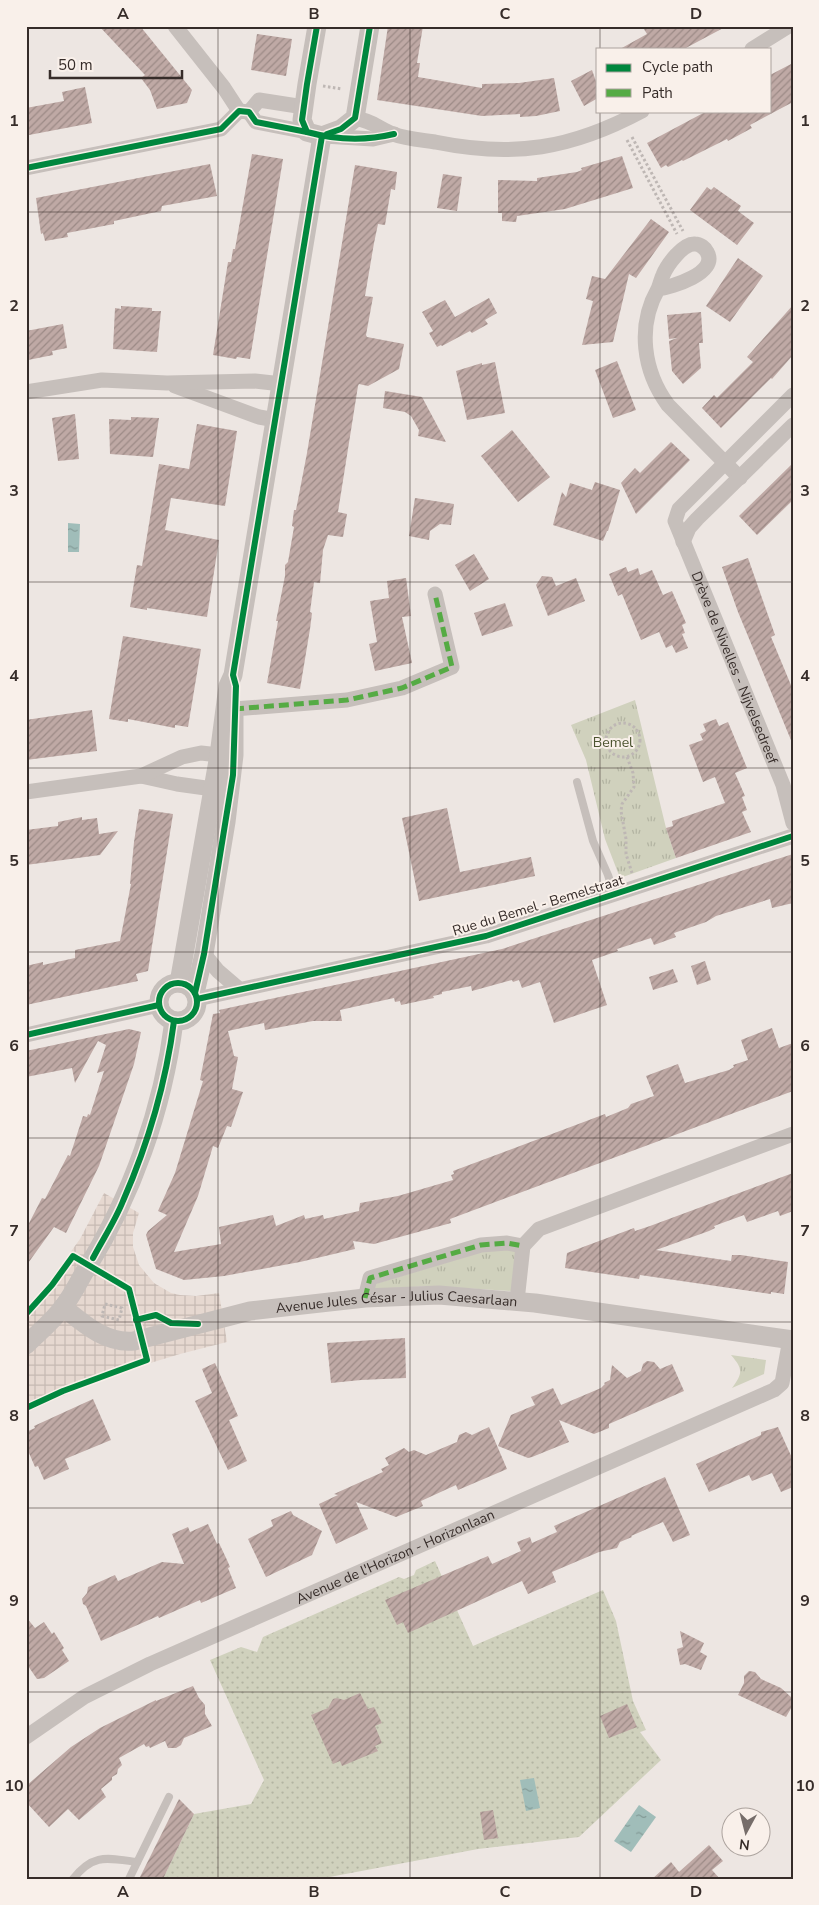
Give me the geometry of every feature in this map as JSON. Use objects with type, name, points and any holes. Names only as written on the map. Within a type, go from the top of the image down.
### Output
[{"type":"street","points":[[176,26],[224,88],[256,122],[315,134],[373,139],[394,134]]},
{"type":"street","points":[[315,134],[302,120],[317,26]]},
{"type":"street","points":[[315,134],[341,129],[355,118],[370,26]]},
{"type":"street","points":[[754,48],[789,26]]},
{"type":"street","points":[[26,168],[221,129],[259,100],[304,107]]},
{"type":"street","points":[[355,118],[374,123],[394,134],[484,150],[531,149],[577,140],[619,124],[640,112]]},
{"type":"street","points":[[179,983],[219,756],[228,686],[233,675],[282,384],[315,134]]},
{"type":"street","points":[[658,289],[650,306],[645,331],[645,351],[659,393],[668,405],[740,478]]},
{"type":"street","points":[[26,392],[102,380],[167,383],[255,382],[282,384]]},
{"type":"street","points":[[167,383],[259,417],[276,420]]},
{"type":"street","name":"Drève de Nivelles - Nijvelsedreef","points":[[793,395],[679,509],[675,521],[788,783],[793,824]]},
{"type":"street","points":[[683,542],[689,528],[697,519],[793,425]]},
{"type":"street","points":[[234,710],[348,700],[402,688],[452,667],[435,594]]},
{"type":"street","points":[[196,996],[191,988],[179,983],[166,987],[161,992],[159,1006],[164,1015],[174,1021],[181,1021],[194,1013],[232,775],[236,686],[233,675]]},
{"type":"street","points":[[26,792],[141,776],[182,758],[201,753],[219,756],[232,775]]},
{"type":"street","points":[[141,776],[213,789],[232,775]]},
{"type":"street","name":"Rue du Bemel - Bemelstraat","points":[[196,996],[239,989],[486,936],[793,836]]},
{"type":"street","points":[[204,954],[218,971],[239,989]]},
{"type":"street","points":[[26,1035],[159,1006]]},
{"type":"street","points":[[26,1346],[63,1307],[123,1202],[139,1161],[160,1093],[174,1021]]},
{"type":"street","points":[[517,1301],[523,1246],[539,1229],[793,1134]]},
{"type":"street","points":[[365,1298],[370,1278],[481,1245],[507,1243],[523,1246]]},
{"type":"street","name":"Avenue Jules César - Julius Caesarlaan","points":[[63,1307],[85,1324],[108,1338],[123,1342],[134,1341],[250,1311],[365,1298],[439,1295],[517,1301],[791,1340]]},
{"type":"street","points":[[774,1390],[782,1383],[791,1340]]},
{"type":"street","name":"Avenue de l'Horizon - Horizonlaan","points":[[26,1737],[84,1697],[150,1664],[774,1390],[793,1386]]},
{"type":"lane","points":[[577,782],[593,841],[614,894]]},
{"type":"lane","points":[[129,1879],[169,1797]]},
{"type":"lane","points":[[73,1879],[89,1862],[106,1858],[137,1862]]},
{"type":"path","points":[[319,85],[346,89]]},
{"type":"path","points":[[632,137],[685,234]]},
{"type":"path","points":[[627,140],[679,237]]},
{"type":"path","points":[[625,722],[637,729],[641,738],[641,742],[634,754],[627,757],[621,758],[609,751],[605,738],[612,726],[625,722]]},
{"type":"path","points":[[627,757],[633,773],[634,787],[622,804],[621,811],[626,839],[626,854],[633,876]]},
{"type":"path","points":[[105,1304],[122,1308],[119,1320],[102,1316],[105,1304]]},
{"type":"green space","name":"Bemel","points":[[635,700],[666,828],[676,858],[620,878],[605,839],[586,760],[571,725]]},
{"type":"green space","points":[[501,1246],[516,1251],[512,1291],[432,1286],[374,1289],[375,1284]]},
{"type":"green space","points":[[731,1355],[766,1360],[764,1374],[732,1388],[740,1375],[740,1371],[738,1364]]},
{"type":"green space","points":[[435,1561],[473,1646],[603,1590],[616,1621],[633,1701],[646,1730],[640,1732],[661,1760],[579,1837],[478,1849],[319,1879],[163,1879],[194,1814],[251,1804],[264,1780],[210,1660],[241,1647],[257,1652],[263,1637],[399,1577],[404,1579],[414,1575],[416,1570]]},
{"type":"shaded area","points":[[104,1193],[139,1213],[133,1233],[133,1247],[139,1265],[154,1283],[171,1293],[180,1295],[196,1296],[219,1293],[227,1342],[134,1368],[95,1382],[26,1412],[26,1308],[46,1286],[80,1239]]},
{"type":"water","points":[[68,523],[80,524],[79,552],[68,552]]},
{"type":"water","points":[[534,1778],[540,1808],[526,1811],[520,1780]]},
{"type":"water","points":[[639,1805],[656,1817],[631,1852],[614,1841]]},
{"type":"building","points":[[99,26],[140,26],[192,90],[187,103],[157,109],[150,90],[141,78],[145,75]]},
{"type":"building","points":[[388,26],[423,26],[417,63],[420,63],[418,77],[482,88],[482,84],[519,83],[554,78],[560,111],[536,116],[520,117],[520,114],[482,116],[377,100]]},
{"type":"building","points":[[642,26],[727,26],[686,48],[622,48],[647,34]]},
{"type":"building","points":[[257,34],[292,39],[286,76],[251,70]]},
{"type":"building","points":[[793,63],[793,102],[750,125],[752,128],[728,141],[727,139],[683,161],[661,168],[647,143],[705,112],[772,112],[772,74]]},
{"type":"building","points":[[592,70],[596,81],[596,99],[584,106],[571,81]]},
{"type":"building","points":[[85,87],[92,123],[29,135],[26,108],[64,101],[62,92]]},
{"type":"building","points":[[252,154],[283,159],[250,359],[237,357],[236,359],[213,355],[228,262],[231,262],[233,249],[235,249]]},
{"type":"building","points":[[622,156],[633,188],[565,209],[517,216],[516,222],[502,221],[502,213],[498,213],[498,180],[537,181],[537,178],[577,172],[582,170],[581,168]]},
{"type":"building","points":[[210,164],[217,196],[162,206],[161,211],[114,221],[114,224],[67,233],[68,237],[45,241],[43,233],[41,234],[36,198]]},
{"type":"building","points":[[355,165],[397,172],[395,190],[391,189],[385,225],[378,224],[374,243],[365,296],[373,297],[366,335],[367,337],[404,344],[399,369],[368,386],[359,384],[358,386],[338,512],[347,514],[343,537],[328,535],[323,550],[320,583],[314,582],[310,629],[300,689],[267,683],[285,576],[285,565],[288,562],[294,527],[292,526],[294,510],[296,510],[307,453]]},
{"type":"building","points":[[443,174],[462,177],[457,211],[437,208]]},
{"type":"building","points":[[707,187],[711,190],[714,187],[741,206],[738,211],[754,223],[737,245],[690,210]]},
{"type":"building","points":[[651,219],[669,232],[636,278],[629,274],[613,342],[582,345],[593,301],[586,299],[592,276],[605,279]]},
{"type":"building","points":[[738,258],[763,276],[730,322],[706,306]]},
{"type":"building","points":[[489,298],[497,313],[485,320],[488,324],[472,333],[470,331],[437,347],[429,333],[433,331],[422,312],[445,300],[455,317]]},
{"type":"building","points":[[793,305],[793,355],[772,379],[721,428],[702,408],[714,395],[717,398],[753,362],[747,357]]},
{"type":"building","points":[[121,306],[152,308],[152,311],[161,311],[157,352],[113,349],[115,308],[121,309]]},
{"type":"building","points":[[701,312],[703,343],[699,343],[701,368],[683,384],[672,371],[669,341],[677,338],[669,339],[667,315]]},
{"type":"building","points":[[63,324],[67,348],[52,351],[53,355],[28,360],[26,331]]},
{"type":"building","points":[[617,361],[636,410],[613,418],[595,370]]},
{"type":"building","points":[[495,362],[505,413],[467,420],[456,371],[482,363],[482,365]]},
{"type":"building","points":[[385,391],[422,397],[446,442],[418,436],[419,430],[411,416],[405,412],[383,408]]},
{"type":"building","points":[[75,414],[79,459],[58,461],[52,418]]},
{"type":"building","points":[[131,417],[159,418],[153,457],[110,454],[109,419],[131,420]]},
{"type":"building","points":[[197,424],[237,431],[225,506],[171,498],[165,530],[219,540],[207,617],[130,607],[137,565],[142,566],[159,464],[189,469]]},
{"type":"building","points":[[512,430],[550,477],[518,502],[481,456]]},
{"type":"building","points":[[671,442],[690,460],[636,514],[621,483],[635,468],[640,473]]},
{"type":"building","points":[[793,463],[793,500],[757,535],[739,516]]},
{"type":"building","points":[[595,482],[620,490],[608,531],[603,541],[553,525],[562,492],[566,497],[570,483],[592,490]]},
{"type":"building","points":[[415,498],[454,504],[451,525],[440,524],[430,531],[429,540],[409,536]]},
{"type":"building","points":[[474,554],[489,579],[470,591],[455,565]]},
{"type":"building","points":[[748,558],[775,635],[771,637],[793,690],[793,745],[738,612],[722,567]]},
{"type":"building","points":[[626,567],[628,572],[638,568],[640,575],[652,570],[663,595],[672,591],[686,623],[682,625],[685,633],[682,634],[688,648],[676,653],[672,645],[666,648],[659,632],[641,640],[622,594],[618,596],[609,574]]},
{"type":"building","points":[[542,576],[552,577],[556,586],[576,578],[585,601],[548,616],[536,585]]},
{"type":"building","points":[[406,578],[411,616],[402,617],[412,663],[375,671],[369,644],[377,642],[370,601],[389,598],[387,581]]},
{"type":"building","points":[[505,603],[513,626],[482,636],[474,613]]},
{"type":"building","points":[[123,636],[201,649],[188,727],[175,725],[175,728],[128,719],[128,722],[109,719]]},
{"type":"building","points":[[92,710],[97,751],[26,760],[26,720]]},
{"type":"building","points":[[716,719],[719,726],[728,722],[747,768],[735,773],[745,796],[742,797],[747,810],[742,812],[751,832],[676,858],[666,828],[673,826],[672,821],[725,803],[715,777],[703,782],[689,745],[703,740],[700,734],[706,731],[703,724]]},
{"type":"building","points":[[447,808],[460,872],[531,857],[535,876],[419,901],[402,818]]},
{"type":"building","points":[[139,809],[173,814],[148,971],[136,974],[138,981],[26,1005],[26,966],[43,962],[43,965],[75,958],[75,950],[120,941],[131,884]]},
{"type":"building","points":[[82,817],[82,820],[97,818],[99,834],[118,831],[100,855],[26,865],[26,830],[58,826],[58,822]]},
{"type":"building","points":[[793,854],[793,903],[772,908],[770,899],[716,916],[706,922],[674,933],[676,937],[654,945],[651,938],[617,949],[618,951],[592,960],[607,1005],[554,1023],[540,982],[522,988],[519,980],[513,982],[512,980],[472,991],[471,986],[442,992],[442,994],[433,996],[434,998],[401,1005],[400,1001],[395,1002],[394,998],[340,1010],[342,1021],[313,1021],[265,1030],[264,1023],[228,1031],[234,1056],[238,1057],[232,1089],[243,1092],[231,1127],[227,1126],[218,1148],[213,1146],[198,1196],[174,1252],[221,1244],[219,1227],[273,1215],[276,1226],[304,1215],[305,1219],[323,1215],[324,1219],[359,1211],[360,1203],[398,1196],[453,1180],[451,1175],[454,1174],[453,1171],[605,1114],[606,1117],[628,1108],[631,1104],[654,1096],[646,1076],[678,1064],[685,1083],[729,1070],[734,1067],[733,1065],[748,1060],[741,1040],[772,1028],[779,1048],[793,1043],[793,1091],[450,1219],[451,1223],[374,1244],[353,1241],[355,1249],[300,1262],[224,1276],[184,1280],[156,1269],[146,1235],[148,1231],[167,1215],[158,1211],[175,1173],[203,1081],[200,1080],[213,1014],[220,1013],[219,1010],[502,949]]},
{"type":"building","points":[[705,961],[711,980],[697,985],[691,966]]},
{"type":"building","points":[[673,969],[678,982],[653,990],[649,977]]},
{"type":"building","points":[[129,1029],[141,1032],[134,1064],[99,1166],[66,1233],[54,1227],[26,1266],[26,1229],[42,1198],[45,1199],[68,1155],[70,1156],[83,1116],[87,1117],[88,1114],[90,1115],[104,1071],[97,1073],[106,1045],[98,1041],[75,1083],[72,1068],[26,1077],[26,1051]]},
{"type":"building","points":[[793,1173],[793,1211],[780,1216],[778,1211],[747,1222],[744,1215],[714,1226],[715,1228],[709,1231],[656,1250],[731,1261],[732,1255],[741,1255],[788,1262],[784,1294],[771,1292],[771,1294],[640,1275],[639,1279],[565,1268],[567,1253],[634,1228],[635,1231],[650,1226]]},
{"type":"building","points":[[405,1338],[406,1378],[331,1383],[327,1343]]},
{"type":"building","points":[[647,1361],[654,1362],[660,1369],[672,1364],[684,1391],[609,1424],[609,1428],[594,1434],[559,1420],[569,1442],[532,1457],[528,1458],[498,1446],[511,1415],[535,1405],[531,1397],[553,1388],[561,1405],[601,1388],[604,1383],[610,1380],[612,1365],[627,1378],[641,1371],[643,1364]]},
{"type":"building","points":[[215,1363],[238,1416],[229,1420],[247,1461],[228,1470],[195,1401],[212,1393],[202,1369]]},
{"type":"building","points":[[93,1399],[111,1440],[65,1459],[69,1469],[44,1480],[38,1466],[35,1467],[26,1446],[26,1432],[35,1428],[34,1426]]},
{"type":"building","points":[[489,1427],[507,1469],[458,1490],[456,1485],[421,1501],[423,1506],[396,1517],[356,1502],[368,1529],[336,1544],[319,1504],[338,1495],[334,1494],[383,1472],[381,1469],[389,1465],[385,1458],[404,1448],[409,1452],[414,1450],[426,1455],[457,1442],[459,1435],[466,1432],[472,1435]]},
{"type":"building","points":[[778,1427],[793,1460],[793,1487],[781,1492],[772,1473],[752,1481],[749,1475],[709,1492],[696,1464],[761,1435],[761,1432]]},
{"type":"building","points":[[665,1477],[690,1535],[673,1542],[663,1522],[620,1542],[617,1548],[599,1552],[552,1572],[556,1582],[528,1594],[522,1581],[408,1633],[403,1622],[397,1625],[385,1600],[488,1556],[492,1564],[521,1551],[517,1542],[530,1537],[532,1543],[557,1532],[554,1526]]},
{"type":"building","points":[[291,1511],[293,1515],[322,1531],[312,1555],[266,1577],[248,1539],[273,1526],[271,1520]]},
{"type":"building","points":[[208,1524],[227,1560],[236,1588],[201,1603],[200,1600],[159,1618],[158,1616],[101,1641],[86,1606],[83,1604],[82,1599],[87,1593],[88,1587],[115,1575],[118,1581],[162,1562],[184,1564],[172,1534],[188,1527],[190,1532]]},
{"type":"building","points":[[26,1617],[35,1628],[44,1622],[52,1634],[54,1632],[64,1648],[62,1650],[69,1661],[44,1678],[37,1679],[26,1663]]},
{"type":"building","points":[[680,1631],[704,1643],[700,1652],[707,1656],[701,1670],[685,1664],[680,1665],[677,1649],[683,1647]]},
{"type":"building","points":[[749,1671],[755,1672],[761,1679],[781,1688],[791,1697],[793,1705],[786,1717],[738,1695],[744,1683],[744,1676]]},
{"type":"building","points":[[193,1686],[205,1705],[205,1714],[212,1726],[184,1738],[181,1745],[176,1748],[168,1748],[165,1741],[150,1748],[144,1744],[119,1758],[122,1765],[118,1769],[117,1774],[101,1789],[106,1797],[79,1820],[68,1809],[49,1827],[26,1802],[26,1786],[71,1747],[100,1728],[156,1700]]},
{"type":"building","points":[[360,1693],[368,1709],[374,1707],[382,1723],[375,1726],[382,1743],[375,1746],[378,1751],[342,1766],[340,1761],[333,1764],[311,1715],[328,1708],[333,1699],[344,1700]]},
{"type":"building","points":[[627,1704],[637,1727],[609,1738],[600,1716]]},
{"type":"building","points":[[179,1799],[194,1814],[163,1879],[139,1879]]},
{"type":"building","points":[[493,1810],[498,1838],[484,1840],[480,1812]]},
{"type":"building","points":[[709,1845],[723,1861],[712,1870],[720,1879],[652,1879],[671,1862],[679,1872]]},
{"type":"marked path","points":[[234,709],[347,700],[402,688],[452,667],[435,594]]},
{"type":"marked path","points":[[365,1298],[370,1278],[481,1245],[507,1243],[523,1246]]},
{"type":"cycle path","points":[[317,26],[302,120],[307,132],[350,139],[394,134]]},
{"type":"cycle path","points":[[327,134],[341,129],[355,118],[370,26]]},
{"type":"cycle path","points":[[26,168],[221,129],[239,111],[249,112],[256,122],[307,132]]},
{"type":"cycle path","points":[[195,993],[204,954],[233,775],[236,686],[233,675],[322,136]]},
{"type":"cycle path","points":[[197,999],[486,936],[793,836]]},
{"type":"cycle path","points":[[178,983],[185,984],[191,989],[196,995],[197,1002],[196,1009],[191,1015],[185,1020],[178,1021],[171,1020],[165,1015],[160,1009],[159,1002],[160,995],[165,989],[171,984],[178,983]]},
{"type":"cycle path","points":[[26,1035],[159,1005]]},
{"type":"cycle path","points":[[93,1258],[120,1208],[148,1135],[161,1090],[174,1021]]},
{"type":"cycle path","points":[[26,1314],[52,1285],[73,1256],[129,1289],[147,1360],[63,1391],[26,1408]]},
{"type":"cycle path","points":[[136,1320],[156,1315],[171,1323],[198,1324]]}]
